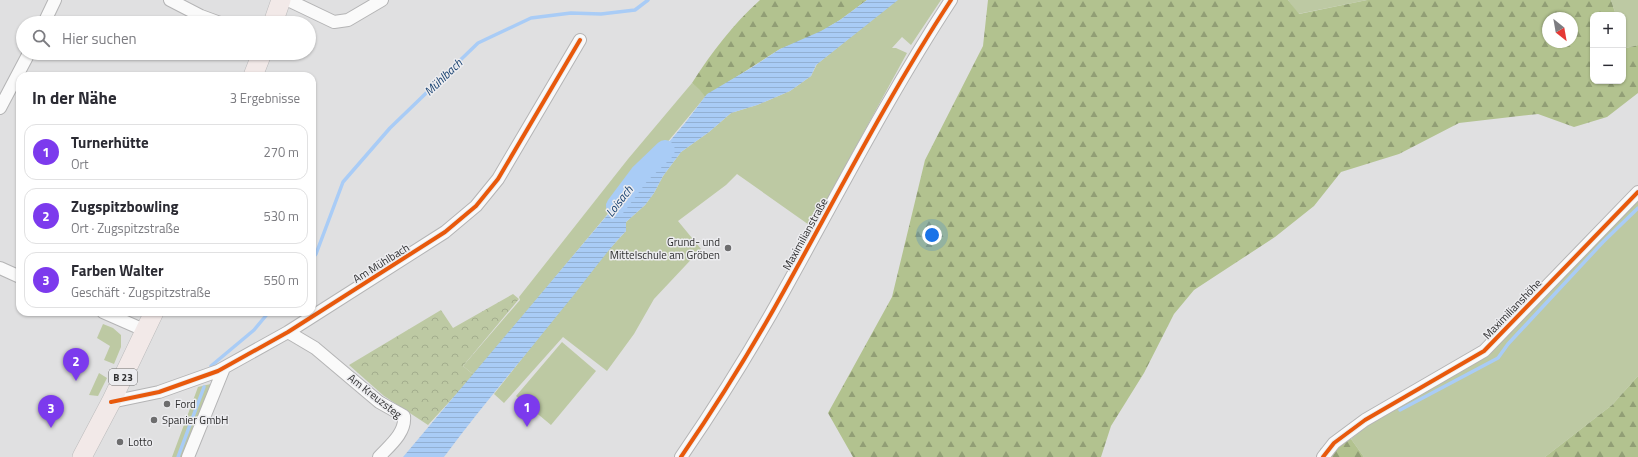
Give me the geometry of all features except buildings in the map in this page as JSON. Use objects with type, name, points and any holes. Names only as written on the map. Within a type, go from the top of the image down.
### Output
[{"type":"main road","points":[[275,16],[281,0]]},
{"type":"main road","points":[[255,72],[259,60]]},
{"type":"main road","name":"B 23","points":[[82,457],[111,402],[152,316]]},
{"type":"street","points":[[47,16],[55,0]]},
{"type":"street","points":[[170,0],[201,16]]},
{"type":"street","points":[[288,0],[334,22],[348,20],[382,0]]},
{"type":"street","name":"Maximilianstraße","points":[[681,457],[731,382],[784,291],[885,106],[951,0]]},
{"type":"street","name":"Am Mühlbach","points":[[316,314],[445,232],[476,206],[498,179],[580,40]]},
{"type":"street","points":[[20,72],[26,60]]},
{"type":"street","points":[[0,108],[16,79]]},
{"type":"street","name":"Maximilianshöhe","points":[[1323,457],[1334,443],[1365,420],[1484,351],[1638,192]]},
{"type":"street","points":[[0,268],[16,275]]},
{"type":"street","points":[[112,316],[144,330]]},
{"type":"street","name":"Am Mühlbach","points":[[111,402],[158,392],[221,369],[288,332],[313,316]]},
{"type":"street","name":"Am Kreuzsteg","points":[[288,332],[315,348],[378,402],[404,416],[405,423],[400,433],[379,457]]},
{"type":"street","points":[[188,457],[221,369]]},
{"type":"green space","points":[[760,0],[867,0],[840,20],[814,36],[780,49],[705,97],[692,83],[723,39]]},
{"type":"green space","points":[[897,0],[941,0],[911,45],[902,37],[892,48],[896,48],[907,53],[812,227],[737,174],[726,185],[678,221],[701,249],[654,299],[634,334],[607,371],[563,337],[504,403],[494,394],[603,256],[626,231],[626,222],[645,205],[654,193],[663,176],[681,152],[709,132],[731,113],[757,105],[790,91],[811,76],[817,64]]},
{"type":"green space","points":[[988,0],[1288,0],[1299,14],[1367,0],[1611,0],[1615,12],[1590,12],[1590,84],[1626,84],[1626,48],[1638,45],[1638,93],[1607,117],[1574,127],[1538,114],[1459,123],[1399,154],[1341,172],[1314,206],[1275,237],[1194,290],[1174,314],[1144,373],[1111,426],[1101,457],[853,457],[828,413],[892,297],[925,160],[983,46]]},
{"type":"green space","points":[[1288,0],[1367,0],[1298,14]]},
{"type":"green space","points":[[1611,0],[1638,0],[1638,45],[1626,48],[1626,12],[1615,12]]},
{"type":"green space","points":[[692,83],[699,88],[705,97],[474,375],[463,366],[520,300],[519,297],[628,159]]},
{"type":"green space","points":[[1638,197],[1638,376],[1612,405],[1545,457],[1364,457],[1351,439],[1377,417],[1478,361]]},
{"type":"green space","points":[[513,294],[519,299],[463,366],[474,375],[428,425],[384,396],[349,365],[441,310],[453,328]]},
{"type":"green space","points":[[103,324],[113,328],[121,335],[121,347],[114,364],[104,360],[110,346],[97,338]]},
{"type":"green space","points":[[562,342],[596,371],[551,425],[516,396]]},
{"type":"green space","points":[[99,373],[107,378],[98,396],[89,395]]},
{"type":"green space","points":[[1638,376],[1638,457],[1545,457],[1612,405]]},
{"type":"green space","points":[[215,383],[186,457],[172,457],[198,387]]},
{"type":"green space","points":[[1351,439],[1364,457],[1316,457],[1321,448]]},
{"type":"water","points":[[867,0],[898,0],[816,65],[811,76],[790,91],[757,105],[731,113],[709,132],[681,152],[663,176],[654,193],[645,205],[626,222],[626,231],[473,419],[444,457],[403,457],[685,123],[707,94],[780,49],[821,31],[840,20]]},
{"type":"waterway","name":"Mühlbach","points":[[316,254],[343,182],[390,128],[478,43],[531,18],[571,13],[601,14],[635,10],[648,0]]},
{"type":"waterway","name":"Loisach","points":[[616,206],[640,174],[665,150]]},
{"type":"waterway","points":[[1400,410],[1498,358],[1508,344],[1603,242],[1638,208]]},
{"type":"waterway","name":"Mühlbach","points":[[211,366],[254,330],[266,316]]},
{"type":"waterway","name":"Mühlbach","points":[[178,457],[204,387]]},
{"type":"cycle path","points":[[681,457],[748,353],[886,107],[951,0]]},
{"type":"cycle path","points":[[316,314],[445,232],[476,206],[498,179],[580,40]]},
{"type":"cycle path","points":[[1323,457],[1334,443],[1365,420],[1484,351],[1638,192]]},
{"type":"cycle path","points":[[111,402],[159,392],[218,371],[288,332],[313,316]]},
{"type":"place","name":"Grund- und Mittelschule am Gröben","points":[[728,248]]},
{"type":"place","name":"Zugspitzbowling","points":[[76,381]]},
{"type":"place","name":"Ford","points":[[167,404]]},
{"type":"place","name":"Spanier GmbH","points":[[154,420]]},
{"type":"place","name":"Turnerhütte","points":[[527,427]]},
{"type":"place","name":"Farben Walter","points":[[51,428]]},
{"type":"place","name":"Lotto","points":[[120,442]]}]
